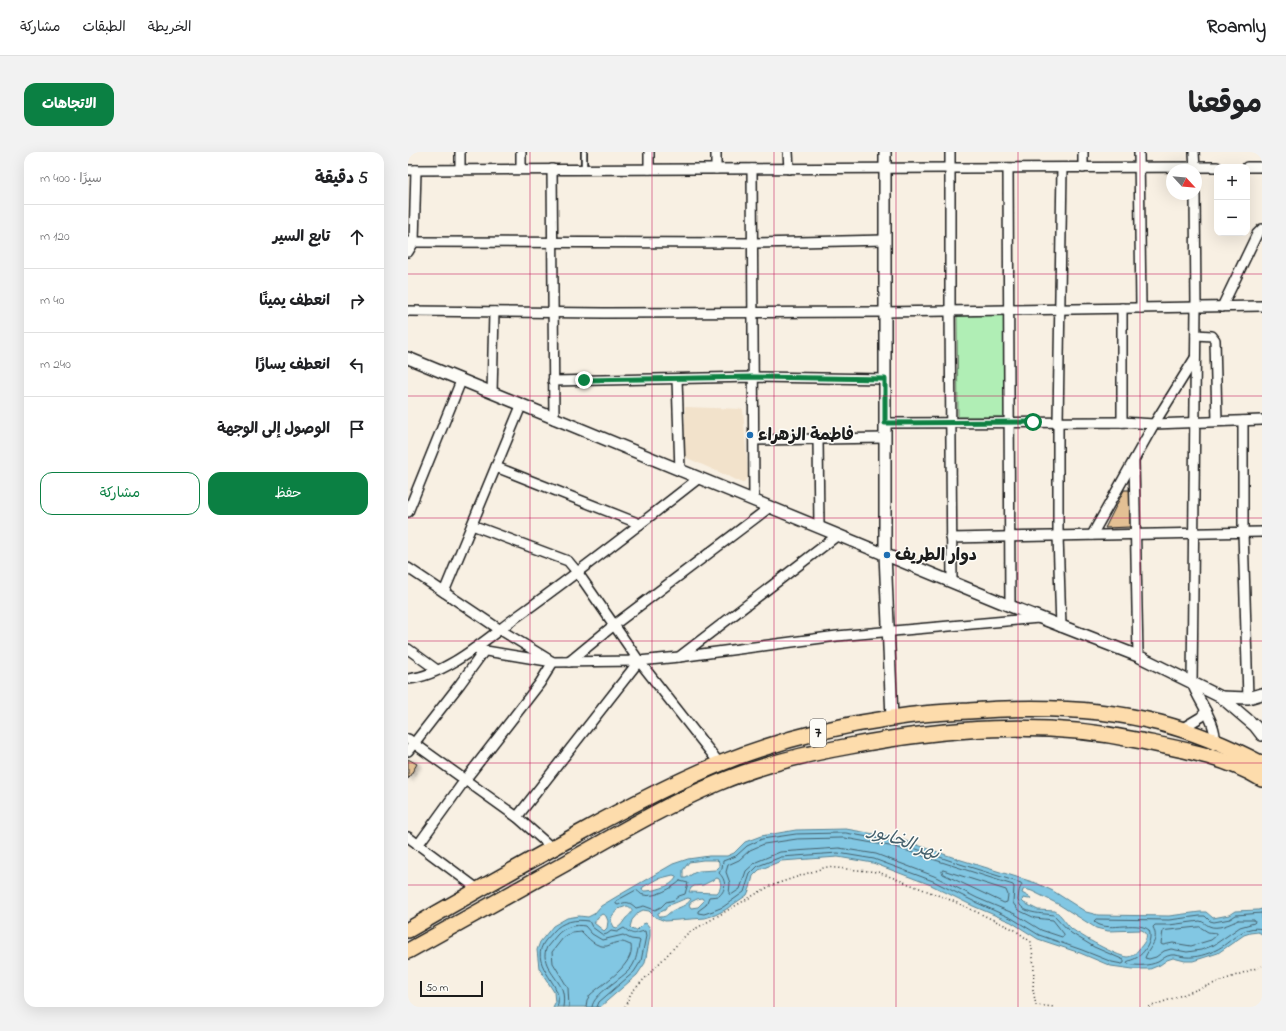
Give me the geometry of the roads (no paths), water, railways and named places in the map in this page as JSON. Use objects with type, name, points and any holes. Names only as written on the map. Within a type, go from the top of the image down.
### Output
[{"type":"highway","name":"7","points":[[408,930],[552,848],[641,800],[720,764],[765,747],[810,734],[892,718],[990,709],[1045,708],[1120,715],[1160,723],[1216,740],[1262,764]]},
{"type":"highway","name":"7","points":[[408,951],[639,822],[718,783],[768,765],[821,751],[883,739],[949,731],[1001,728],[1084,731],[1118,736],[1213,757],[1262,779]]},
{"type":"street","points":[[460,152],[460,170]]},
{"type":"street","points":[[521,152],[521,169]]},
{"type":"street","points":[[649,152],[649,169]]},
{"type":"street","points":[[716,152],[716,169]]},
{"type":"street","points":[[788,152],[789,169]]},
{"type":"street","points":[[885,152],[885,554],[892,718]]},
{"type":"street","points":[[950,152],[950,423],[952,582]]},
{"type":"street","points":[[1083,152],[1083,168]]},
{"type":"street","points":[[1139,152],[1141,308]]},
{"type":"street","points":[[1194,152],[1195,164]]},
{"type":"street","points":[[1250,167],[1262,167]]},
{"type":"street","points":[[1008,168],[1010,606]]},
{"type":"street","points":[[1061,627],[1058,536],[1058,422],[1062,168]]},
{"type":"street","points":[[408,252],[411,242],[412,170],[1166,168]]},
{"type":"street","points":[[1202,169],[1214,168]]},
{"type":"street","points":[[552,169],[554,419]]},
{"type":"street","points":[[752,169],[754,501]]},
{"type":"street","points":[[1195,200],[1196,357],[1192,683],[1214,731],[1216,740],[1213,757]]},
{"type":"street","points":[[1222,307],[1258,234],[1262,229]]},
{"type":"street","points":[[411,242],[753,243],[885,240]]},
{"type":"street","points":[[408,311],[754,313],[1059,310],[1262,306]]},
{"type":"street","points":[[1122,308],[1122,422]]},
{"type":"street","points":[[492,393],[494,312]]},
{"type":"street","points":[[1196,335],[1210,335],[1214,338],[1217,421]]},
{"type":"street","points":[[1092,535],[1154,424],[1196,357]]},
{"type":"street","points":[[408,358],[521,406],[1061,627],[1138,656],[1221,697],[1255,726],[1262,735]]},
{"type":"street","points":[[553,381],[754,377],[885,379]]},
{"type":"street","points":[[677,379],[680,470]]},
{"type":"street","points":[[408,512],[462,380]]},
{"type":"street","points":[[444,592],[521,406]]},
{"type":"street","points":[[885,423],[1122,422],[1154,424],[1262,420]]},
{"type":"street","points":[[1243,421],[1243,532],[1248,698]]},
{"type":"street","points":[[754,440],[885,438]]},
{"type":"street","points":[[818,439],[819,527]]},
{"type":"street","points":[[1134,460],[1138,656]]},
{"type":"street","points":[[496,467],[640,524]]},
{"type":"street","points":[[408,679],[437,670],[474,649],[499,629],[578,573],[699,478]]},
{"type":"street","points":[[569,662],[614,625],[770,507]]},
{"type":"street","points":[[472,525],[568,562],[578,573],[639,661],[720,764]]},
{"type":"street","points":[[951,538],[1262,532]]},
{"type":"street","points":[[679,657],[838,535]]},
{"type":"street","points":[[408,568],[499,629],[553,662]]},
{"type":"street","points":[[474,649],[553,662],[639,661],[837,636],[1040,618]]},
{"type":"street","points":[[408,649],[437,670]]},
{"type":"street","points":[[484,651],[460,684],[410,744],[465,780],[516,817],[552,848]]},
{"type":"street","points":[[516,817],[639,661]]},
{"type":"street","points":[[418,845],[465,780],[540,683],[553,662]]},
{"type":"street","points":[[1221,697],[1248,698],[1262,694]]},
{"type":"street","points":[[1181,729],[1201,717],[1206,711]]},
{"type":"street","points":[[408,838],[479,890]]},
{"type":"lane","points":[[584,152],[584,169]]},
{"type":"water","name":"نهر الخابور","points":[[846,829],[897,838],[1036,883],[1053,891],[1086,912],[1098,915],[1169,916],[1206,912],[1213,918],[1229,915],[1235,911],[1262,909],[1262,934],[1258,932],[1244,935],[1218,953],[1193,961],[1173,958],[1150,969],[1133,969],[1111,966],[1080,953],[1038,939],[1011,922],[973,906],[931,885],[873,863],[838,857],[781,861],[759,870],[753,876],[747,895],[715,915],[705,918],[665,921],[655,917],[649,911],[643,910],[639,912],[632,920],[630,927],[633,930],[637,930],[646,923],[650,928],[650,936],[645,963],[637,975],[600,1007],[553,1007],[555,1003],[554,992],[539,968],[537,950],[540,942],[553,926],[567,918],[579,916],[588,917],[594,914],[601,906],[673,864],[688,859],[709,856],[727,856],[734,853],[745,842],[761,836],[796,830]],"holes":[[[703,860],[717,860],[719,862],[719,867],[716,870],[699,871],[686,878],[683,878],[683,870],[689,862]],[[673,875],[676,876],[674,881],[662,888],[644,891],[642,890],[643,887],[657,879]],[[717,878],[719,879],[721,885],[717,893],[689,892],[694,886],[703,885]],[[1025,889],[1032,891],[1058,904],[1096,928],[1108,931],[1142,930],[1146,933],[1146,939],[1137,952],[1129,957],[1122,956],[1076,932],[1055,911],[1038,910],[1024,903],[1022,901],[1023,898],[1031,898],[1022,893]],[[688,898],[691,899],[685,905],[672,911],[666,916],[660,917],[658,913],[665,910],[668,905]],[[702,898],[704,901],[698,907],[691,908],[689,905],[697,899]],[[627,906],[632,910],[632,912],[617,928],[614,927],[611,921],[612,916],[618,909]],[[602,914],[606,916],[608,921],[607,928],[604,931],[594,923]]]},
{"type":"place","name":"فاطمة الزهراء","points":[[750,435]]},
{"type":"place","name":"دوار الطريف","points":[[887,555]]}]
